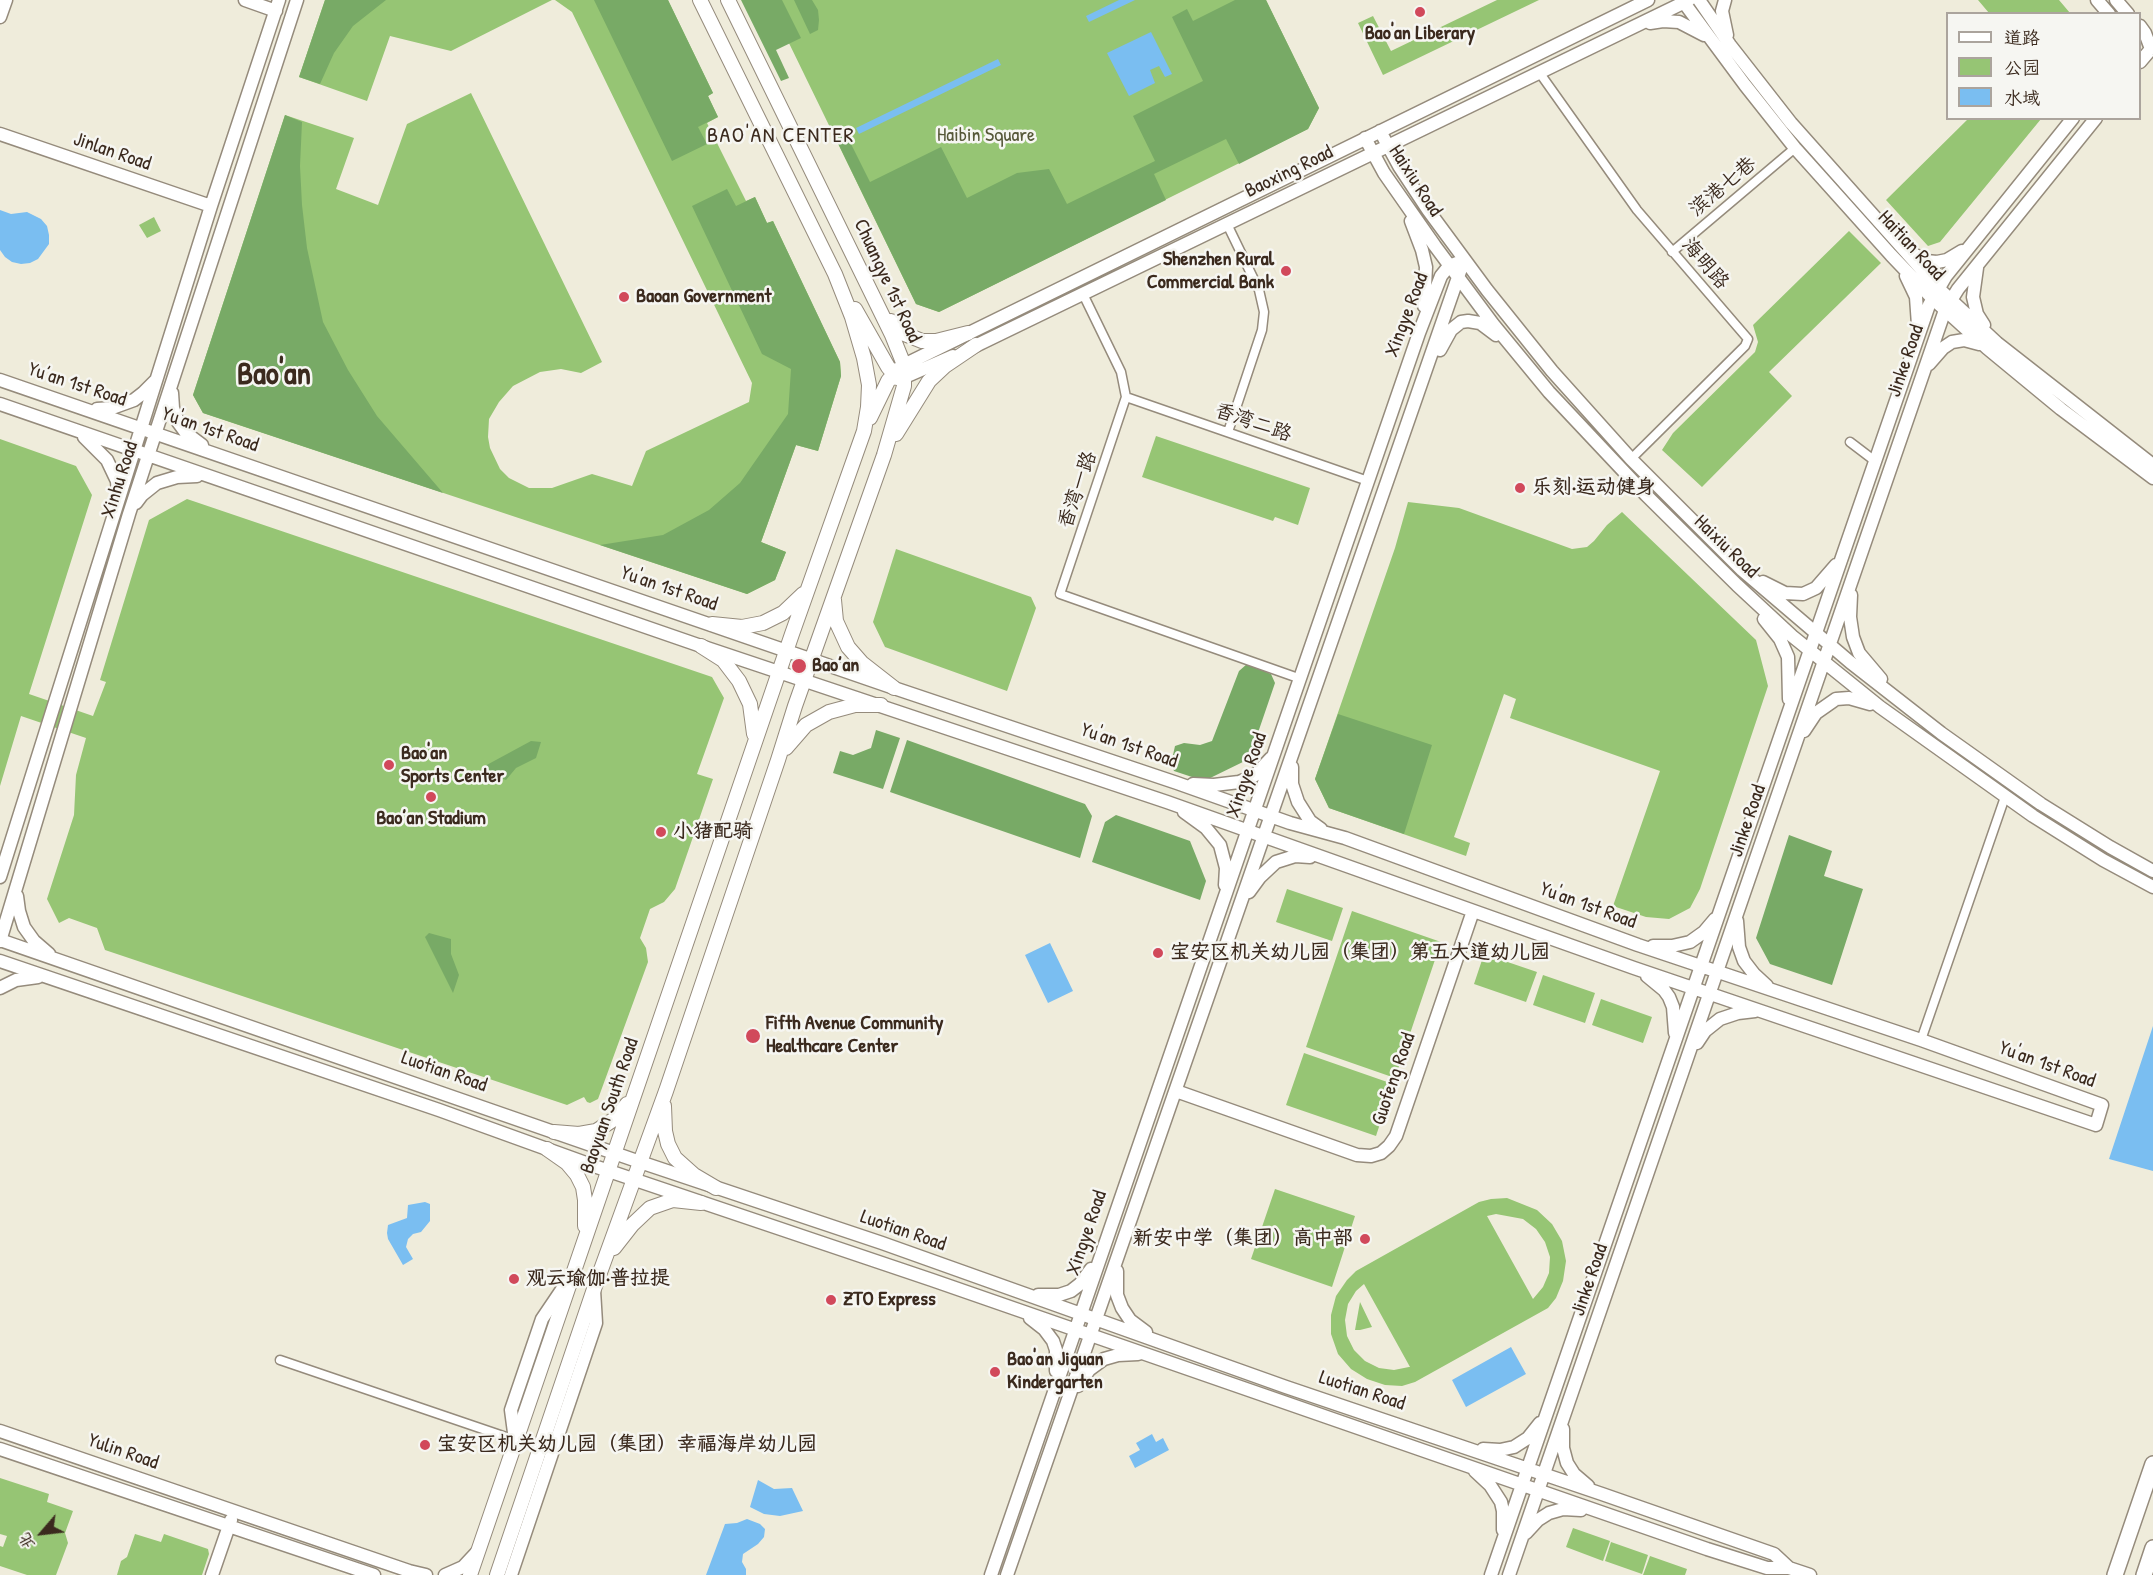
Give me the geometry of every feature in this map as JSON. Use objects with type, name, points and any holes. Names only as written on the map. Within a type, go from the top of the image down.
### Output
[{"type":"highway","points":[[2115,1575],[2153,1464]]},
{"type":"highway","points":[[2144,1575],[2153,1548]]},
{"type":"main road","points":[[0,17],[6,0]]},
{"type":"main road","points":[[245,0],[277,5]]},
{"type":"main road","name":"Xinhu Road","points":[[0,940],[129,514],[297,0]]},
{"type":"main road","points":[[700,0],[835,274],[855,327],[866,366],[869,395],[864,431],[786,650]]},
{"type":"main road","name":"Chuangye 1st Road","points":[[728,0],[877,303],[900,372]]},
{"type":"main road","points":[[1628,10],[1638,0]]},
{"type":"main road","name":"Baoxing Road","points":[[900,372],[972,339],[1365,138],[1648,0]]},
{"type":"main road","name":"Haitian Road","points":[[1699,0],[1730,45],[1791,123],[1894,240],[1935,293]]},
{"type":"main road","points":[[1725,0],[1722,11],[1730,45]]},
{"type":"main road","points":[[2097,0],[2107,12]]},
{"type":"main road","points":[[2116,0],[2126,12]]},
{"type":"main road","name":"Baoxing Road","points":[[972,339],[1083,294],[1685,1]]},
{"type":"main road","name":"Haitian Road","points":[[1685,1],[1708,37],[1796,148],[1891,255],[2061,409],[2153,478]]},
{"type":"main road","name":"Xinhu Road","points":[[0,876],[211,206],[277,5]]},
{"type":"main road","points":[[1637,25],[1663,21],[1679,22],[1708,37]]},
{"type":"main road","name":"Jinke Road","points":[[1491,1575],[1918,336],[1935,293],[2071,120]]},
{"type":"main road","name":"Jinke Road","points":[[1509,1575],[1947,305],[1978,263],[2094,120]]},
{"type":"main road","name":"Haixiu Road","points":[[1380,131],[1428,210],[1464,260],[1552,371],[1631,459],[1742,570],[1905,707],[2041,804],[2153,871]]},
{"type":"main road","name":"Jinlan Road","points":[[0,134],[211,206]]},
{"type":"main road","name":"Haixiu Road","points":[[1365,138],[1401,198],[1449,266],[1549,392],[1646,495],[1737,585],[1823,663],[1880,707],[2005,797],[2103,860],[2153,887]]},
{"type":"main road","points":[[232,142],[232,148],[236,153],[243,154],[248,149]]},
{"type":"main road","points":[[1401,198],[1419,240],[1424,259],[1426,278],[1423,322]]},
{"type":"main road","points":[[1894,240],[1918,258],[1936,262],[1956,255],[1973,243]]},
{"type":"main road","points":[[1891,255],[1910,283],[1916,297],[1918,336]]},
{"type":"main road","name":"Xingye Road","points":[[991,1575],[1423,322],[1441,276],[1449,266],[1464,260]]},
{"type":"main road","name":"Xingye Road","points":[[1007,1575],[1464,260]]},
{"type":"main road","points":[[1978,263],[1972,290],[1975,308],[1992,346]]},
{"type":"main road","points":[[496,1575],[594,1289],[666,1090],[811,659],[884,454],[900,372],[835,274]]},
{"type":"main road","points":[[877,303],[896,328],[914,339],[928,342],[972,339]]},
{"type":"main road","points":[[1425,374],[1451,330],[1461,322],[1480,323],[1514,349]]},
{"type":"main road","points":[[884,454],[929,381],[972,339]]},
{"type":"main road","points":[[1923,372],[1937,354],[1952,342],[1964,339],[1992,346]]},
{"type":"main road","name":"Haitian Road","points":[[1992,346],[2153,465]]},
{"type":"main road","points":[[864,431],[900,372]]},
{"type":"main road","points":[[78,406],[101,409],[123,405],[143,393],[159,375]]},
{"type":"main road","name":"Yu’an 1st Road","points":[[0,380],[142,427]]},
{"type":"main road","points":[[173,380],[173,408],[178,422],[194,440],[215,453]]},
{"type":"main road","points":[[0,404],[134,451]]},
{"type":"main road","name":"Yu'an 1st Road","points":[[134,451],[701,646],[1167,802],[1634,968],[2096,1125],[2102,1105],[1921,1040],[1638,945],[1345,838],[1271,816],[894,688],[142,427]]},
{"type":"main road","points":[[73,429],[95,446],[111,467],[118,489],[116,511]]},
{"type":"main road","points":[[129,514],[142,495],[157,483],[177,477],[206,476]]},
{"type":"main road","points":[[106,542],[110,537],[116,537],[120,547]]},
{"type":"main road","points":[[1742,570],[1785,593],[1803,594],[1816,588],[1841,560]]},
{"type":"main road","points":[[1854,572],[1850,617],[1856,644],[1866,661],[1905,707]]},
{"type":"main road","points":[[1737,585],[1784,646],[1789,663],[1788,713]]},
{"type":"main road","points":[[712,624],[742,627],[763,623],[792,606],[808,588]]},
{"type":"main road","points":[[834,594],[836,621],[848,647],[862,663],[894,688]]},
{"type":"main road","points":[[701,646],[723,660],[746,692],[753,717],[752,751]]},
{"type":"main road","name":"Baoyuan South Road","points":[[470,1575],[786,650]]},
{"type":"main road","points":[[1795,744],[1816,713],[1836,699],[1856,699],[1880,707]]},
{"type":"main road","points":[[778,760],[797,734],[817,718],[843,707],[881,705]]},
{"type":"main road","points":[[1177,783],[1214,786],[1239,782],[1254,776],[1276,749]]},
{"type":"main road","points":[[1293,753],[1292,784],[1302,810],[1322,829],[1345,838]]},
{"type":"main road","points":[[1167,802],[1206,828],[1220,845],[1225,860],[1226,879],[1219,915]]},
{"type":"main road","points":[[1235,920],[1260,877],[1276,862],[1285,858],[1306,856],[1335,862]]},
{"type":"main road","points":[[18,884],[17,901],[24,927],[42,949],[60,962]]},
{"type":"main road","name":"Guofeng Road","points":[[1176,1091],[1357,1155],[1371,1156],[1381,1153],[1396,1136],[1473,910]]},
{"type":"main road","points":[[1638,945],[1672,946],[1690,942],[1704,932],[1721,910]]},
{"type":"main road","points":[[1736,917],[1739,947],[1744,961],[1754,974],[1773,991]]},
{"type":"main road","name":"Luotian Road","points":[[0,940],[640,1162],[882,1243],[1287,1387],[1774,1554],[1789,1568]]},
{"type":"main road","name":"Luotian Road","points":[[0,961],[169,1017],[634,1180],[1013,1308],[1598,1511],[1767,1568],[1789,1568],[1810,1575]]},
{"type":"main road","points":[[1634,968],[1657,983],[1669,997],[1675,1017],[1674,1048]]},
{"type":"main road","points":[[0,988],[25,977],[52,979]]},
{"type":"main road","points":[[1688,1056],[1705,1031],[1720,1019],[1747,1011],[1766,1011]]},
{"type":"main road","points":[[666,1090],[663,1114],[668,1144],[683,1167],[716,1188]]},
{"type":"main road","points":[[555,1132],[579,1134],[596,1131],[616,1118],[635,1092]]},
{"type":"main road","points":[[547,1149],[567,1163],[583,1187],[586,1217],[584,1243]]},
{"type":"main road","points":[[604,1262],[632,1224],[650,1208],[673,1200],[701,1203]]},
{"type":"main road","points":[[1019,1293],[1049,1296],[1071,1291],[1086,1276],[1102,1250]]},
{"type":"main road","points":[[1118,1254],[1116,1285],[1122,1308],[1136,1326],[1159,1342]]},
{"type":"main road","points":[[510,1575],[596,1323],[594,1289]]},
{"type":"main road","points":[[1013,1308],[1037,1323],[1053,1341],[1056,1350],[1056,1368],[1051,1397]]},
{"type":"main road","points":[[1066,1405],[1089,1370],[1104,1359],[1128,1354],[1154,1357]]},
{"type":"main road","points":[[1472,1449],[1500,1450],[1521,1443],[1534,1431],[1551,1400]]},
{"type":"main road","points":[[1566,1410],[1563,1438],[1567,1463],[1580,1479],[1602,1494]]},
{"type":"main road","name":"Yulin Road","points":[[0,1431],[234,1510],[410,1573],[426,1575]]},
{"type":"main road","name":"Yulin Road","points":[[0,1449],[374,1575]]},
{"type":"main road","points":[[1461,1463],[1483,1478],[1496,1493],[1503,1511],[1501,1545]]},
{"type":"main road","points":[[1518,1551],[1531,1527],[1549,1513],[1563,1509],[1598,1511]]},
{"type":"main road","points":[[212,1575],[234,1510]]},
{"type":"main road","points":[[445,1575],[467,1564],[480,1545]]},
{"type":"street","name":"海明路","points":[[1539,72],[1619,186],[1672,252],[1746,334],[1748,342],[1631,459]]},
{"type":"street","name":"滨港七巷","points":[[1672,252],[1796,148]]},
{"type":"street","points":[[1227,224],[1259,290],[1264,312],[1262,330],[1228,432]]},
{"type":"street","points":[[1083,294],[1121,372],[1126,397]]},
{"type":"street","name":"香湾二路","points":[[1126,397],[1368,481]]},
{"type":"street","name":"香湾一路","points":[[1126,397],[1060,594],[1301,679]]},
{"type":"street","points":[[1850,442],[1875,461]]},
{"type":"street","points":[[1921,1040],[2005,797]]},
{"type":"street","points":[[280,1360],[515,1440]]},
{"type":"green space","points":[[325,0],[552,0],[451,51],[390,36],[367,101],[299,77]]},
{"type":"green space","points":[[325,0],[386,0],[353,26],[334,53],[320,84],[299,77]]},
{"type":"green space","points":[[555,0],[668,0],[713,93],[708,96],[718,117],[707,123],[746,201],[755,197],[767,223],[773,221],[840,362],[841,376],[818,451],[796,445],[761,542],[786,552],[775,580],[747,594],[203,413],[193,395],[285,115],[354,138],[336,189],[378,205],[407,124],[471,93],[602,362],[581,373],[561,369],[540,372],[513,386],[499,402],[489,419],[490,448],[500,469],[509,478],[529,488],[552,488],[592,474],[632,486],[646,451],[749,402],[752,383],[572,12]]},
{"type":"green space","points":[[594,0],[668,0],[713,93],[708,96],[718,117],[698,127],[707,144],[672,161]]},
{"type":"green space","points":[[741,0],[782,0],[801,38],[776,50],[789,78],[781,81]]},
{"type":"green space","name":"Haibin Square","points":[[768,0],[1266,0],[1319,108],[1308,129],[939,312],[916,304]]},
{"type":"green space","points":[[794,0],[812,0],[818,10],[818,30],[810,34]]},
{"type":"green space","points":[[1235,0],[1266,0],[1319,108],[1308,129],[1239,164],[1226,139],[1154,174],[1166,200],[939,312],[916,304],[835,137],[845,132],[870,182],[941,147],[967,198],[1017,173],[1049,169],[1067,204],[1155,161],[1133,116],[1203,81],[1172,17],[1187,9],[1193,21]]},
{"type":"green space","points":[[1497,0],[1539,0],[1383,75],[1358,23],[1373,16],[1391,51]]},
{"type":"green space","points":[[1978,0],[2059,0],[2069,12],[1988,12]]},
{"type":"green space","points":[[285,115],[302,122],[300,166],[302,205],[307,248],[323,322],[348,370],[377,416],[443,493],[203,413],[193,395]]},
{"type":"green space","points":[[1967,120],[2040,120],[1940,242],[1928,246],[1886,200]]},
{"type":"green space","points":[[727,189],[736,206],[755,197],[767,223],[773,221],[840,362],[841,376],[818,451],[796,445],[761,542],[786,552],[775,580],[747,594],[600,545],[663,535],[709,510],[740,483],[788,414],[791,369],[762,354],[692,206]]},
{"type":"green space","points":[[154,217],[161,231],[147,238],[139,225]]},
{"type":"green space","points":[[1849,231],[1881,263],[1769,372],[1792,396],[1702,487],[1662,450],[1673,433],[1755,352],[1758,342],[1753,325]]},
{"type":"green space","points":[[1156,436],[1310,488],[1298,525],[1275,517],[1273,521],[1142,477]]},
{"type":"green space","name":"Bao'an Sports Center","points":[[0,439],[76,466],[92,495],[29,694],[93,716],[106,682],[100,680],[149,520],[187,499],[712,677],[724,698],[697,774],[713,779],[675,889],[664,902],[650,909],[640,938],[646,948],[648,962],[598,1099],[590,1103],[584,1097],[567,1105],[105,950],[97,928],[69,918],[59,923],[47,899],[74,815],[76,775],[86,738],[21,716],[0,786]]},
{"type":"green space","points":[[1408,502],[1459,508],[1572,549],[1587,547],[1622,512],[1756,640],[1768,686],[1700,889],[1690,908],[1669,919],[1646,917],[1613,906],[1660,771],[1510,718],[1516,699],[1504,694],[1454,837],[1470,843],[1466,856],[1329,808],[1315,779],[1395,548]]},
{"type":"green space","points":[[896,549],[1031,597],[1036,608],[1007,691],[885,647],[873,622]]},
{"type":"green space","points":[[1247,664],[1271,674],[1275,683],[1249,759],[1204,781],[1174,771],[1171,764],[1175,746],[1184,743],[1200,745],[1212,741],[1239,671]]},
{"type":"green space","points":[[1338,714],[1432,745],[1404,834],[1329,808],[1315,779]]},
{"type":"green space","points":[[876,730],[900,738],[883,789],[833,773],[840,751],[853,755],[871,748]]},
{"type":"green space","points":[[907,740],[1085,804],[1092,816],[1080,858],[890,792]]},
{"type":"green space","points":[[531,741],[541,742],[536,758],[516,768],[506,780],[484,772],[483,767]]},
{"type":"green space","points":[[1116,815],[1190,841],[1206,881],[1200,900],[1092,862],[1105,822]]},
{"type":"green space","points":[[1789,835],[1832,851],[1824,876],[1863,889],[1832,985],[1770,964],[1756,938]]},
{"type":"green space","points":[[1287,889],[1343,908],[1332,941],[1276,922]]},
{"type":"green space","points":[[1352,911],[1441,942],[1395,1078],[1306,1047]]},
{"type":"green space","points":[[429,933],[451,939],[451,954],[459,975],[453,993],[425,937]]},
{"type":"green space","points":[[1484,954],[1537,972],[1526,1002],[1474,984]]},
{"type":"green space","points":[[1543,975],[1595,993],[1585,1023],[1533,1005]]},
{"type":"green space","points":[[1601,999],[1652,1017],[1643,1043],[1592,1025]]},
{"type":"green space","points":[[1304,1053],[1393,1084],[1376,1136],[1286,1105]]},
{"type":"green space","points":[[1275,1189],[1355,1216],[1332,1287],[1251,1259]]},
{"type":"green space","points":[[1507,1198],[1537,1210],[1552,1224],[1562,1241],[1566,1261],[1563,1281],[1556,1298],[1548,1308],[1415,1382],[1402,1386],[1385,1385],[1367,1379],[1351,1369],[1338,1354],[1331,1334],[1331,1315],[1336,1296],[1347,1280],[1356,1271],[1479,1202]],"holes":[[[1496,1214],[1523,1219],[1536,1229],[1545,1242],[1550,1257],[1549,1273],[1543,1287],[1533,1299],[1487,1216]],[[1364,1284],[1410,1367],[1394,1370],[1379,1368],[1365,1361],[1354,1350],[1347,1336],[1345,1320],[1348,1304],[1356,1291]]]},
{"type":"green space","points":[[1360,1302],[1372,1327],[1355,1330]]},
{"type":"green space","points":[[0,1478],[49,1494],[47,1502],[73,1511],[65,1533],[68,1543],[56,1575],[27,1575],[0,1566],[0,1546],[3,1547],[7,1536],[0,1534]]},
{"type":"green space","points":[[1573,1528],[1610,1541],[1603,1561],[1566,1547]]},
{"type":"green space","points":[[135,1534],[161,1542],[164,1534],[208,1549],[209,1554],[202,1575],[117,1575],[121,1561],[127,1557]]},
{"type":"green space","points":[[1611,1542],[1648,1555],[1642,1574],[1605,1561]]},
{"type":"green space","points":[[1650,1556],[1687,1569],[1685,1575],[1643,1575]]},
{"type":"water","points":[[1119,0],[1135,0],[1089,22],[1086,16]]},
{"type":"water","points":[[1151,32],[1172,74],[1165,77],[1159,66],[1150,70],[1155,83],[1129,96],[1107,53]]},
{"type":"water","points":[[998,59],[1001,65],[859,134],[856,128]]},
{"type":"water","points":[[0,210],[11,214],[27,212],[41,219],[47,226],[49,244],[38,259],[21,264],[5,257],[0,250]]},
{"type":"water","points":[[1050,943],[1073,991],[1048,1003],[1025,955]]},
{"type":"water","points":[[2153,1026],[2153,1171],[2109,1159]]},
{"type":"water","points":[[425,1202],[430,1204],[430,1221],[421,1232],[413,1234],[408,1239],[406,1247],[413,1259],[403,1265],[388,1239],[388,1225],[407,1218],[408,1205]]},
{"type":"water","points":[[1511,1347],[1526,1374],[1466,1407],[1452,1380]]},
{"type":"water","points":[[1152,1434],[1156,1442],[1163,1438],[1169,1450],[1135,1468],[1129,1456],[1140,1450],[1136,1443]]},
{"type":"water","points":[[758,1480],[774,1489],[792,1488],[803,1511],[780,1516],[764,1514],[750,1507]]},
{"type":"water","points":[[747,1519],[760,1524],[765,1529],[764,1537],[758,1544],[743,1554],[742,1562],[746,1575],[706,1575],[725,1524]]},
{"type":"place","name":"Bao'an Liberary","points":[[1420,12]]},
{"type":"place","name":"Shenzhen Rural Commercial Bank","points":[[1286,271]]},
{"type":"place","name":"Baoan Government","points":[[624,297]]},
{"type":"place","name":"乐刻·运动健身","points":[[1520,488]]},
{"type":"place","name":"Bao’an","points":[[799,666]]},
{"type":"place","name":"Bao'an Sports Center","points":[[389,765]]},
{"type":"place","name":"Bao’an Stadium","points":[[431,797]]},
{"type":"place","name":"小猪配骑","points":[[661,832]]},
{"type":"place","name":"宝安区机关幼儿园（集团）第五大道幼儿园","points":[[1158,953]]},
{"type":"place","name":"Fifth Avenue Community Healthcare Center","points":[[753,1036]]},
{"type":"place","name":"新安中学（集团）高中部","points":[[1365,1239]]},
{"type":"place","name":"观云瑜伽·普拉提","points":[[514,1279]]},
{"type":"place","name":"ZTO Express","points":[[831,1300]]},
{"type":"place","name":"Bao'an Jiguan Kindergarten","points":[[995,1372]]},
{"type":"place","name":"宝安区机关幼儿园（集团）幸福海岸幼儿园","points":[[425,1445]]},
{"type":"district","name":"BAO'AN CENTER","points":[[781,136]]},
{"type":"district","name":"Bao'an","points":[[274,375]]}]
